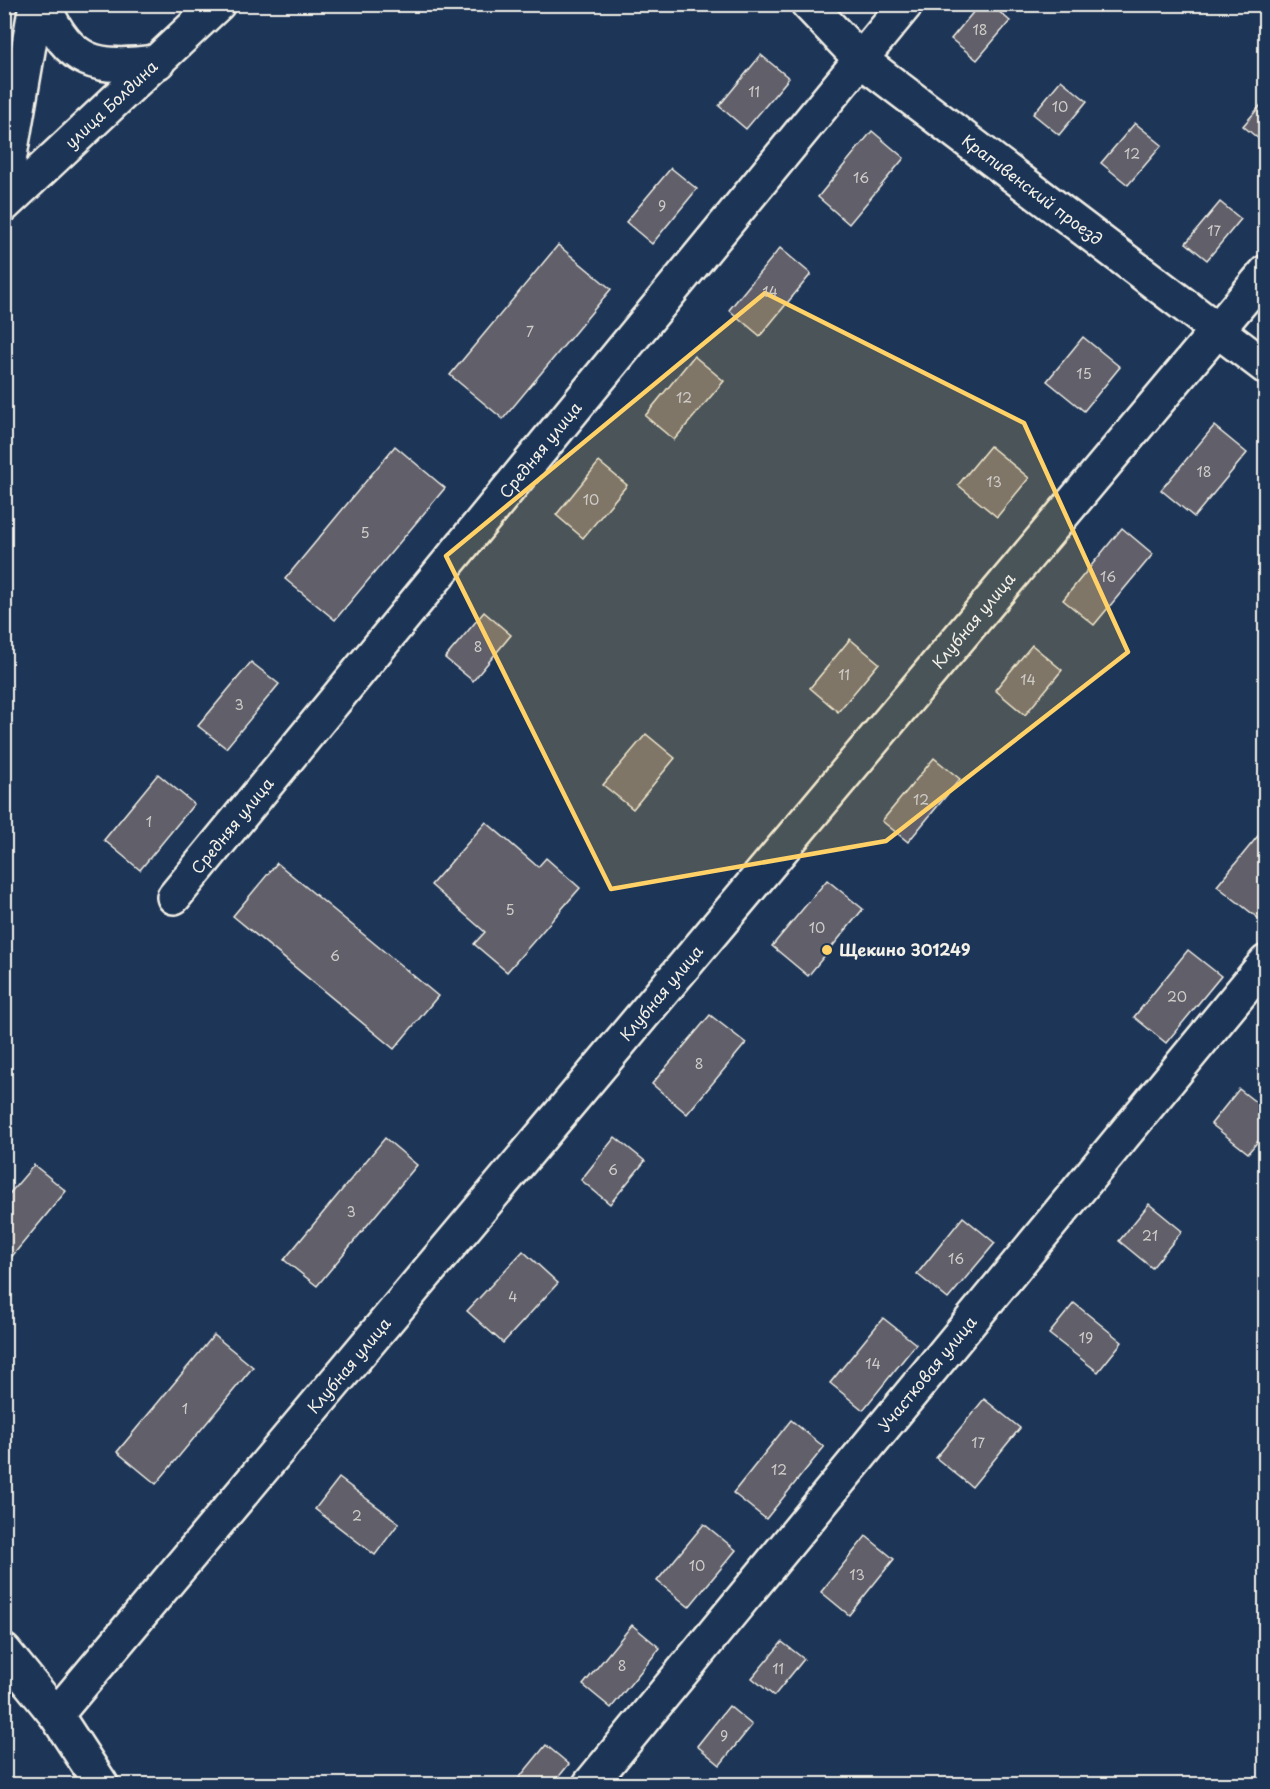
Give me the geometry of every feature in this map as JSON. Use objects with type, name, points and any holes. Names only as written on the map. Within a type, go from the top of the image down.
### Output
[{"type":"main road","points":[[4,190],[36,4]]},
{"type":"main road","points":[[43,4],[52,22],[71,49],[84,59],[104,65],[124,66],[158,62]]},
{"type":"main road","name":"улица Болдина","points":[[4,205],[219,4]]},
{"type":"main road","name":"Крапивенский проезд","points":[[808,4],[861,60],[1266,367]]},
{"type":"main road","name":"Средняя улица","points":[[174,897],[906,4]]},
{"type":"main road","name":"Клубная улица","points":[[56,1715],[1266,272]]},
{"type":"main road","name":"Участковая улица","points":[[590,1785],[1266,962]]},
{"type":"main road","points":[[4,1651],[56,1715],[101,1785]]},
{"type":"highlighted area","points":[[765,293],[1024,423],[1128,652],[886,841],[611,889],[446,556]]},
{"type":"building","points":[[980,4],[990,4],[1010,21],[977,60],[951,39]]},
{"type":"building","points":[[761,55],[789,78],[746,129],[719,106]]},
{"type":"building","points":[[1061,80],[1087,101],[1059,135],[1033,114]]},
{"type":"building","points":[[1266,99],[1266,145],[1243,126]]},
{"type":"building","points":[[1135,123],[1162,145],[1128,185],[1101,163]]},
{"type":"building","points":[[872,131],[904,158],[849,224],[818,197]]},
{"type":"building","points":[[671,168],[697,189],[652,244],[626,222]]},
{"type":"building","points":[[1220,202],[1241,219],[1207,260],[1186,243]]},
{"type":"building","points":[[558,245],[611,289],[503,419],[450,375]]},
{"type":"building","points":[[780,248],[811,274],[760,336],[729,310]]},
{"type":"building","points":[[1083,337],[1120,367],[1084,411],[1047,381]]},
{"type":"building","points":[[694,356],[724,381],[674,440],[645,416]]},
{"type":"building","points":[[1214,426],[1247,453],[1194,517],[1161,490]]},
{"type":"building","points":[[395,446],[445,488],[335,620],[285,579]]},
{"type":"building","points":[[990,446],[1029,478],[997,517],[958,485]]},
{"type":"building","points":[[599,462],[627,485],[583,538],[556,515]]},
{"type":"building","points":[[1122,528],[1153,554],[1094,625],[1063,600]]},
{"type":"building","points":[[484,612],[511,635],[473,681],[445,658]]},
{"type":"building","points":[[850,639],[879,663],[838,712],[810,688]]},
{"type":"building","points":[[1032,645],[1062,670],[1025,715],[995,690]]},
{"type":"building","points":[[251,662],[279,684],[226,748],[198,726]]},
{"type":"building","points":[[646,734],[675,758],[633,809],[603,785]]},
{"type":"building","points":[[934,758],[960,779],[908,842],[882,821]]},
{"type":"building","points":[[158,774],[194,804],[140,870],[104,840]]},
{"type":"building","points":[[486,822],[538,867],[546,858],[580,888],[507,972],[474,944],[485,932],[431,885]]},
{"type":"building","points":[[1266,826],[1266,920],[1263,922],[1217,886]]},
{"type":"building","points":[[277,863],[438,996],[394,1049],[233,916]]},
{"type":"building","points":[[827,880],[863,909],[808,976],[772,946]]},
{"type":"building","points":[[1188,950],[1221,976],[1166,1043],[1134,1017]]},
{"type":"building","points":[[710,1015],[746,1043],[687,1114],[652,1084]]},
{"type":"building","points":[[1239,1089],[1266,1110],[1266,1132],[1248,1153],[1211,1124]]},
{"type":"building","points":[[615,1137],[645,1161],[610,1204],[581,1180]]},
{"type":"building","points":[[385,1138],[417,1165],[317,1286],[284,1260]]},
{"type":"building","points":[[34,1165],[66,1191],[4,1266],[4,1200]]},
{"type":"building","points":[[1149,1204],[1182,1231],[1152,1268],[1119,1241]]},
{"type":"building","points":[[963,1217],[995,1243],[948,1299],[917,1274]]},
{"type":"building","points":[[523,1251],[558,1283],[503,1343],[467,1311]]},
{"type":"building","points":[[1074,1303],[1122,1342],[1098,1372],[1049,1334]]},
{"type":"building","points":[[883,1318],[916,1344],[863,1410],[830,1383]]},
{"type":"building","points":[[214,1335],[253,1367],[156,1484],[117,1452]]},
{"type":"building","points":[[984,1399],[1020,1428],[972,1487],[936,1458]]},
{"type":"building","points":[[791,1420],[824,1447],[766,1519],[733,1493]]},
{"type":"building","points":[[339,1478],[399,1523],[375,1555],[315,1509]]},
{"type":"building","points":[[704,1524],[736,1550],[689,1607],[657,1581]]},
{"type":"building","points":[[866,1536],[894,1559],[849,1615],[821,1592]]},
{"type":"building","points":[[632,1625],[660,1648],[611,1708],[583,1685]]},
{"type":"building","points":[[782,1642],[804,1659],[774,1696],[752,1678]]},
{"type":"building","points":[[729,1706],[752,1725],[720,1765],[697,1746]]},
{"type":"building","points":[[546,1745],[569,1764],[553,1784],[514,1784]]},
{"type":"place","name":"Щекино 301249","points":[[827,950]]}]
